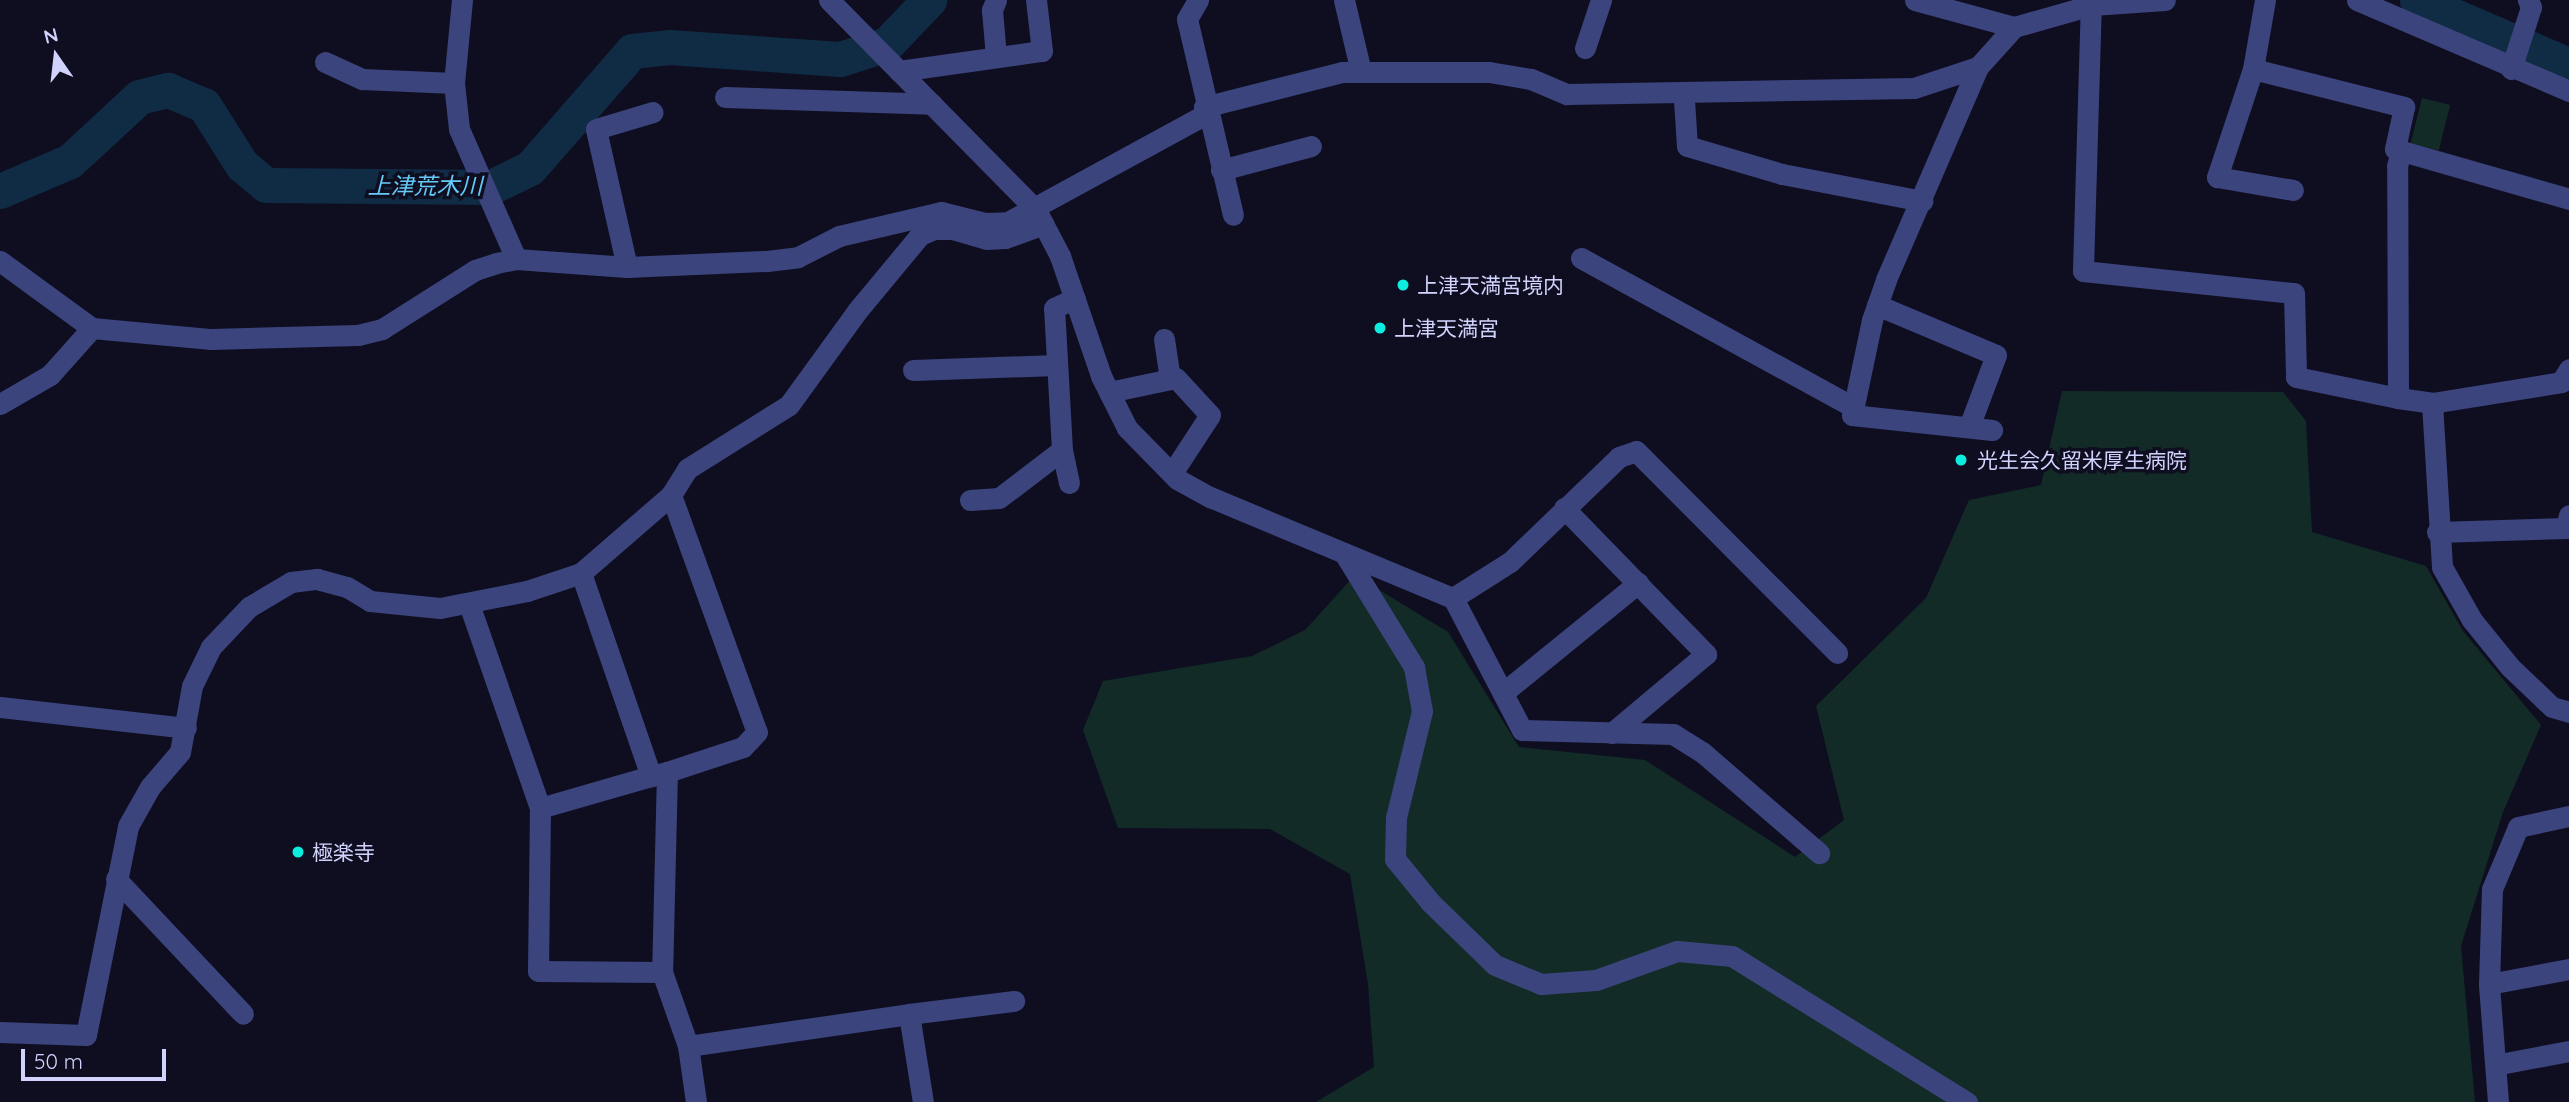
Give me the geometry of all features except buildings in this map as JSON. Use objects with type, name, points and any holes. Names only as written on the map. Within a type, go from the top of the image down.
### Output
[{"type":"street","points":[[462,0],[454,83],[458,129],[516,259]]},
{"type":"street","points":[[829,0],[1040,217],[1075,298],[1109,393],[1127,428],[1172,473],[1210,497],[1453,598],[1522,730],[1673,734],[1702,752],[1819,853]]},
{"type":"street","points":[[996,0],[992,10],[996,57]]},
{"type":"street","points":[[899,71],[1042,51],[1036,0]]},
{"type":"street","points":[[1198,0],[1187,19],[1205,110],[1233,215]]},
{"type":"street","points":[[1344,0],[1361,72]]},
{"type":"street","points":[[1585,48],[1601,0]]},
{"type":"street","points":[[1916,0],[2014,27]]},
{"type":"street","points":[[1992,430],[1852,415],[1877,305],[1978,67],[2014,27],[2092,2],[2165,0]]},
{"type":"street","points":[[2265,0],[2253,69],[2217,177],[2293,190]]},
{"type":"street","points":[[2357,0],[2569,92]]},
{"type":"street","points":[[2511,69],[2531,7],[2528,0]]},
{"type":"street","points":[[2092,2],[2083,271],[2294,293],[2297,377],[2432,403],[2561,382],[2569,373]]},
{"type":"street","points":[[325,62],[362,79],[454,83]]},
{"type":"street","points":[[0,1032],[86,1035],[128,826],[150,787],[180,752],[187,728],[192,686],[211,647],[249,607],[291,582],[317,579],[347,587],[370,601],[399,607],[469,604],[527,591],[581,573],[671,495],[687,469],[789,405],[856,312],[920,235],[934,229],[1004,238],[1205,110],[1342,72],[1489,72],[1531,79],[1567,94],[1698,93],[1914,88],[1978,67]]},
{"type":"street","points":[[2253,69],[2404,107],[2395,149],[2569,199]]},
{"type":"street","points":[[725,97],[932,104]]},
{"type":"street","points":[[1684,100],[1687,146],[1782,174],[1922,201]]},
{"type":"street","points":[[627,267],[596,129],[653,112]]},
{"type":"street","points":[[1221,170],[1311,146]]},
{"type":"street","points":[[2398,398],[2397,166],[2401,151]]},
{"type":"street","points":[[0,261],[92,328],[211,339],[358,335],[382,329],[475,270],[516,259],[627,267],[798,257],[839,236],[914,216],[941,212],[985,223],[1040,217]]},
{"type":"street","points":[[1581,258],[1853,407]]},
{"type":"street","points":[[1069,483],[1062,450],[1054,308],[1075,298]]},
{"type":"street","points":[[1877,305],[1996,355],[1969,427]]},
{"type":"street","points":[[0,404],[50,375],[92,328]]},
{"type":"street","points":[[1164,339],[1170,379]]},
{"type":"street","points":[[913,370],[1056,365]]},
{"type":"street","points":[[1109,393],[1176,378],[1210,415],[1172,473]]},
{"type":"street","points":[[2432,403],[2437,532],[2442,567],[2472,620],[2527,683],[2552,707],[2569,712]]},
{"type":"street","points":[[970,499],[999,498],[1062,450]]},
{"type":"street","points":[[1453,598],[1510,562],[1619,457],[1636,451],[1837,653]]},
{"type":"street","points":[[540,808],[743,747],[757,732],[671,495]]},
{"type":"street","points":[[1564,509],[1706,654],[1612,733]]},
{"type":"street","points":[[2437,532],[2566,528],[2569,515]]},
{"type":"street","points":[[1345,553],[1414,667],[1422,711],[1396,818],[1395,859],[1431,903],[1495,965],[1541,984],[1596,980],[1677,951],[1732,956],[1968,1102]]},
{"type":"street","points":[[581,573],[659,774],[662,972],[688,1046],[696,1102]]},
{"type":"street","points":[[1504,692],[1638,583]]},
{"type":"street","points":[[469,604],[540,808],[538,971],[662,972]]},
{"type":"street","points":[[0,707],[187,728]]},
{"type":"street","points":[[2498,1102],[2487,925],[2492,890],[2518,827],[2569,816]]},
{"type":"street","points":[[116,879],[243,1014]]},
{"type":"street","points":[[2489,984],[2569,969]]},
{"type":"street","points":[[688,1046],[1014,1001]]},
{"type":"street","points":[[909,1014],[923,1102]]},
{"type":"street","points":[[2500,1064],[2569,1051]]},
{"type":"green space","points":[[2422,98],[2450,105],[2439,151],[2411,144]]},
{"type":"green space","points":[[2062,391],[2283,392],[2306,421],[2312,532],[2426,566],[2463,631],[2541,725],[2503,812],[2461,946],[2475,1102],[1316,1102],[1374,1067],[1368,984],[1350,874],[1270,829],[1118,828],[1083,730],[1103,681],[1252,656],[1305,630],[1355,575],[1448,632],[1519,747],[1645,760],[1795,857],[1844,820],[1816,706],[1926,598],[1969,500],[2041,485]]},
{"type":"waterway","name":"上津荒木川","points":[[0,191],[70,161],[139,97],[168,90],[204,105],[242,165],[266,185],[491,187],[530,168],[632,51],[669,47],[840,59],[887,44],[929,0]]},
{"type":"waterway","name":"上津荒木川","points":[[2417,0],[2569,65]]},
{"type":"place","name":"上津天満宮境内","points":[[1403,285]]},
{"type":"place","name":"上津天満宮","points":[[1380,328]]},
{"type":"place","name":"光生会久留米厚生病院","points":[[1961,460]]},
{"type":"place","name":"極楽寺","points":[[298,852]]}]
